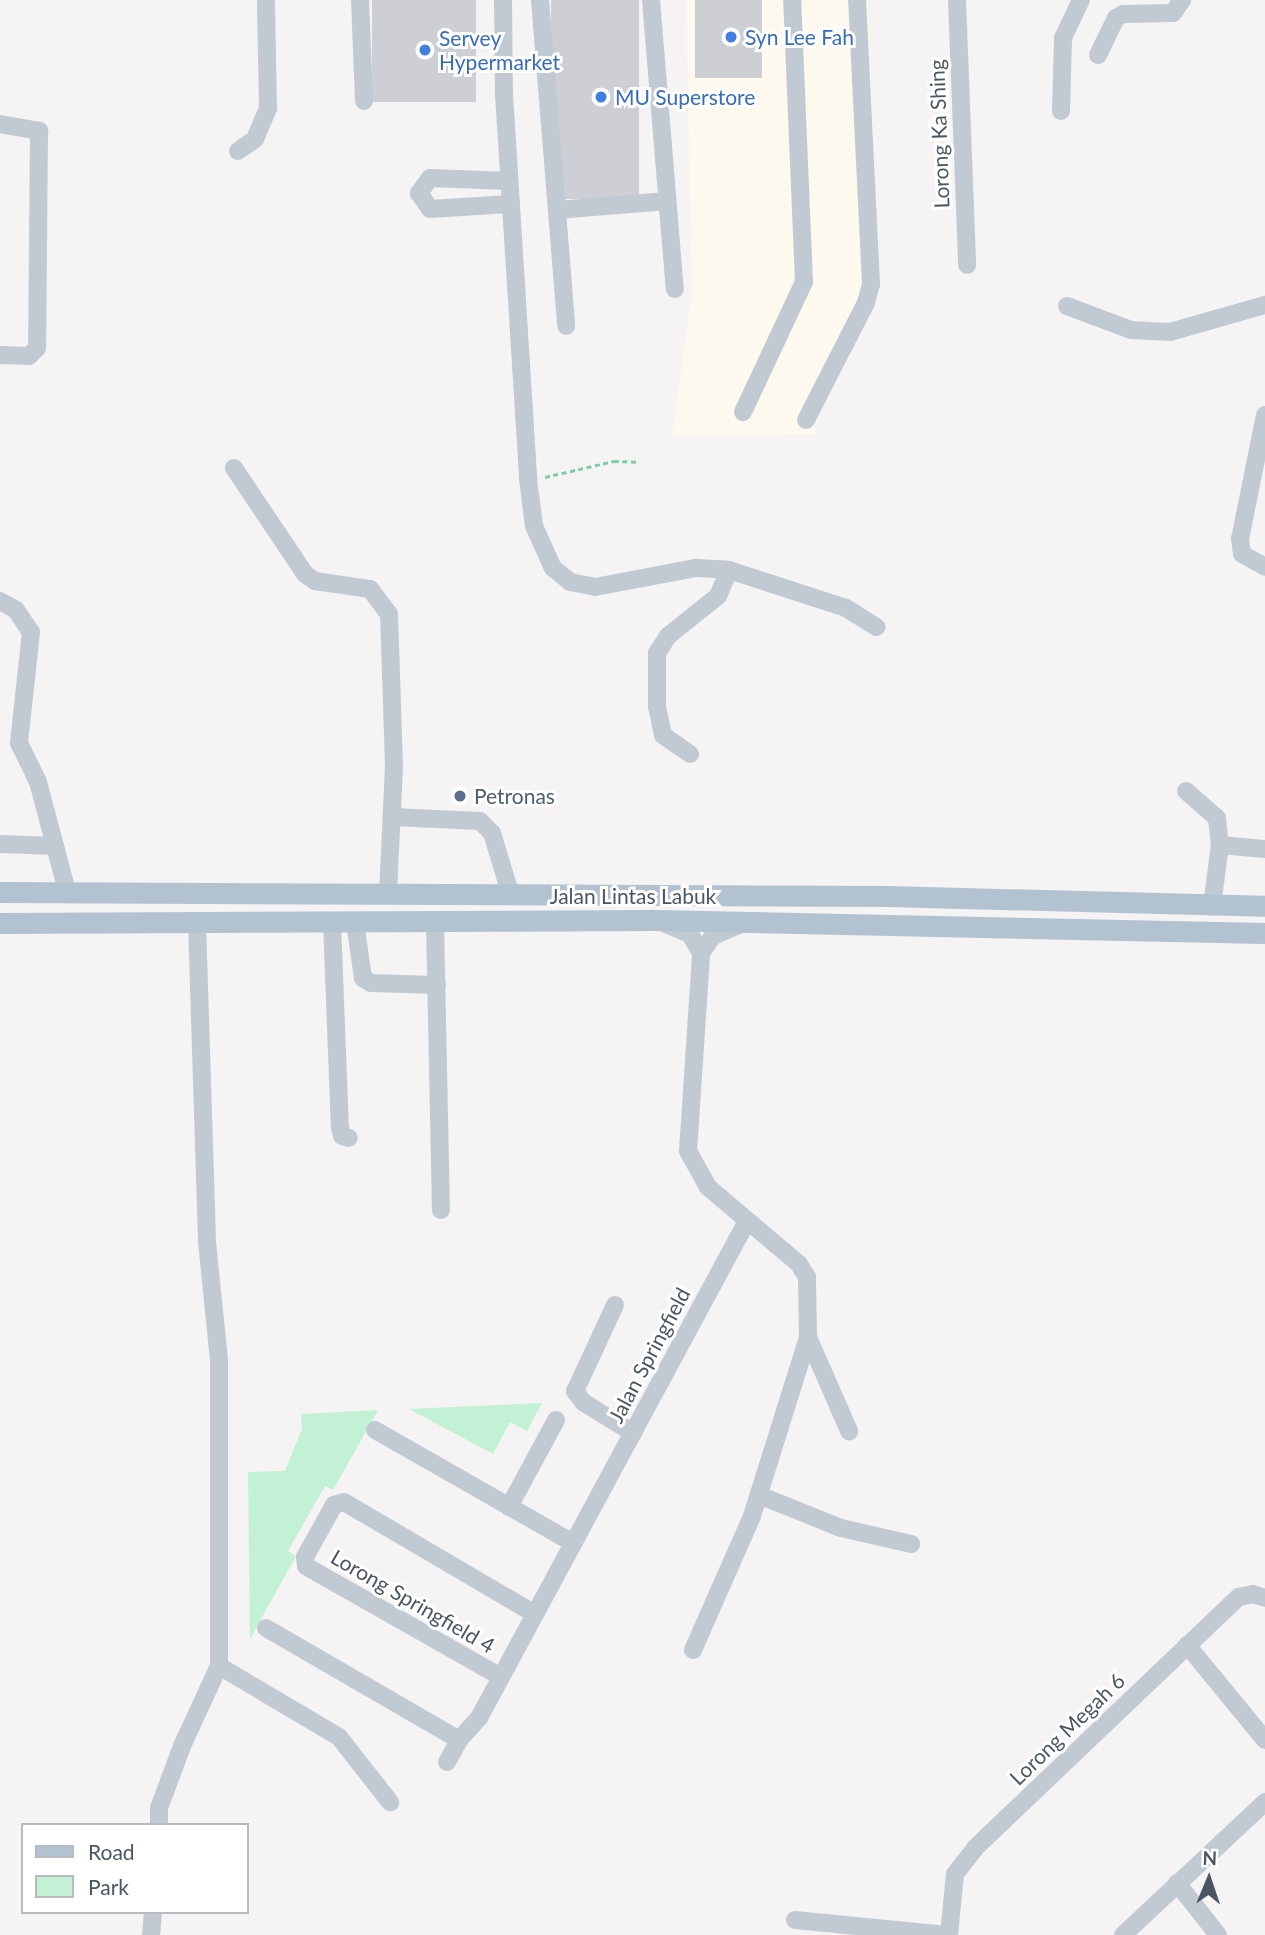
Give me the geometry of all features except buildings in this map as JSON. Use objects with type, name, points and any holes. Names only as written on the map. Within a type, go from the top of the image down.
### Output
[{"type":"main road","name":"Jalan Lintas Labuk","points":[[0,892],[888,896],[1047,903],[1265,906]]},
{"type":"main road","points":[[1047,903],[1052,914],[1060,917],[1265,923]]},
{"type":"main road","name":"Jalan Lintas Labuk","points":[[0,923],[197,921],[435,924],[655,920],[1265,933]]},
{"type":"street","points":[[238,151],[255,139],[268,109],[266,0]]},
{"type":"street","points":[[360,0],[364,101]]},
{"type":"street","points":[[503,0],[510,204],[528,479],[534,526],[553,568],[570,582],[595,587],[682,569],[729,570],[846,608],[877,627]]},
{"type":"street","points":[[540,0],[566,326]]},
{"type":"street","points":[[651,0],[675,289]]},
{"type":"street","points":[[743,412],[804,282],[792,0]]},
{"type":"street","points":[[806,420],[866,303],[871,284],[857,0]]},
{"type":"street","name":"Lorong Ka Shing","points":[[957,0],[967,265]]},
{"type":"street","points":[[1061,111],[1063,38],[1081,0]]},
{"type":"street","points":[[1098,55],[1116,18],[1123,13],[1173,13],[1182,0]]},
{"type":"street","points":[[0,124],[39,131],[37,348],[29,356],[0,355]]},
{"type":"street","points":[[509,181],[430,178],[419,192],[430,209],[510,204]]},
{"type":"street","points":[[557,210],[667,201]]},
{"type":"street","points":[[1067,306],[1131,330],[1170,331],[1265,305]]},
{"type":"street","points":[[1265,415],[1240,539],[1242,554],[1265,567]]},
{"type":"street","points":[[234,468],[305,574],[315,581],[370,589],[389,614],[392,817],[388,893]]},
{"type":"street","points":[[691,754],[663,735],[657,707],[657,653],[668,636],[719,596],[729,570]]},
{"type":"street","points":[[0,601],[16,610],[31,632],[19,743],[38,782],[67,891]]},
{"type":"street","points":[[1186,791],[1217,818],[1220,845],[1212,906]]},
{"type":"street","points":[[392,817],[480,821],[492,833],[511,896]]},
{"type":"street","points":[[0,844],[55,846]]},
{"type":"street","points":[[1220,845],[1265,849]]},
{"type":"street","points":[[655,920],[682,929],[701,953]]},
{"type":"street","points":[[159,1823],[159,1808],[177,1758],[219,1666],[219,1360],[207,1241],[197,921]]},
{"type":"street","points":[[332,922],[340,1127],[342,1136],[349,1138]]},
{"type":"street","points":[[355,922],[363,978],[371,983],[437,985]]},
{"type":"street","points":[[693,1650],[759,1495],[808,1337],[807,1277],[799,1264],[746,1223],[696,1172],[688,1151],[701,953],[713,936],[747,922]]},
{"type":"street","points":[[435,924],[441,1210]]},
{"type":"street","name":"Jalan Springfield","points":[[447,1762],[459,1740],[479,1718],[746,1223]]},
{"type":"street","points":[[615,1305],[575,1391],[583,1402],[633,1433]]},
{"type":"street","points":[[808,1337],[849,1431]]},
{"type":"street","points":[[509,1507],[556,1420]]},
{"type":"street","points":[[375,1430],[573,1543]]},
{"type":"street","points":[[759,1495],[841,1528],[911,1544]]},
{"type":"street","name":"Lorong Springfield 4","points":[[501,1677],[303,1562],[334,1505],[344,1502],[535,1614]]},
{"type":"street","name":"Lorong Megah 6","points":[[949,1935],[952,1887],[964,1860],[1239,1597],[1253,1594],[1265,1598]]},
{"type":"street","points":[[266,1628],[459,1740]]},
{"type":"street","points":[[1186,1645],[1265,1740]]},
{"type":"street","points":[[219,1666],[339,1737],[390,1802]]},
{"type":"street","points":[[1123,1935],[1265,1802]]},
{"type":"street","points":[[1177,1883],[1218,1935]]},
{"type":"street","points":[[151,1935],[153,1914]]},
{"type":"street","points":[[795,1920],[949,1935]]},
{"type":"path","points":[[528,479],[614,461],[637,462]]},
{"type":"shaded area","points":[[686,0],[868,0],[879,293],[814,420],[816,434],[672,437],[692,292]]},
{"type":"green space","points":[[542,1403],[527,1431],[510,1422],[493,1454],[409,1409]]},
{"type":"green space","points":[[378,1410],[333,1490],[325,1486],[288,1551],[296,1556],[250,1639],[248,1472],[285,1471],[302,1429],[301,1414]]},
{"type":"place","name":"Syn Lee Fah","points":[[731,37]]},
{"type":"place","name":"Servey Hypermarket","points":[[425,50]]},
{"type":"place","name":"MU Superstore","points":[[601,97]]},
{"type":"place","name":"Petronas","points":[[460,796]]}]
